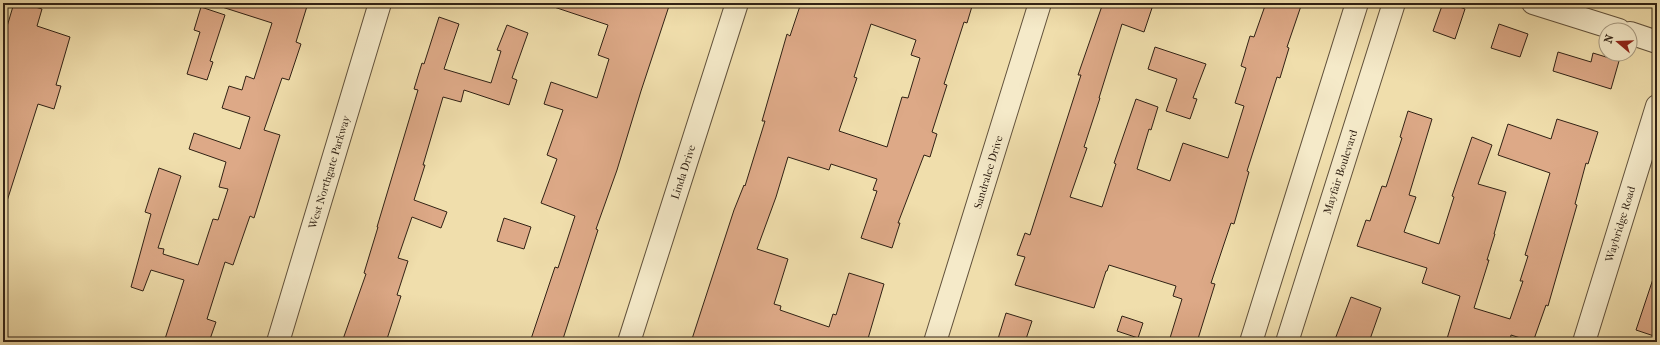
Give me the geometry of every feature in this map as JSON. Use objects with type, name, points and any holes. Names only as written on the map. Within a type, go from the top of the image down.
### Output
[{"type":"street","name":"West Northgate Parkway","points":[[278,342],[380,3]]},
{"type":"street","name":"Linda Drive","points":[[629,342],[737,3]]},
{"type":"street","name":"Sandralee Drive","points":[[935,342],[1040,3]]},
{"type":"street","points":[[1251,342],[1357,3]]},
{"type":"street","name":"Mayfair Boulevard","points":[[1287,342],[1394,3]]},
{"type":"street","points":[[1533,3],[1598,23]]},
{"type":"street","points":[[1638,36],[1657,42]]},
{"type":"street","name":"Waybridge Road","points":[[1584,342],[1657,106]]},
{"type":"building","points":[[14,3],[22,3],[42,9],[37,26],[70,37],[56,85],[61,86],[54,109],[38,104],[7,201],[3,201],[3,40]]},
{"type":"building","points":[[222,3],[308,3],[296,42],[301,44],[289,80],[282,78],[264,130],[280,135],[254,218],[250,216],[233,265],[225,262],[207,319],[216,322],[209,342],[164,342],[184,280],[151,270],[143,291],[131,287],[151,214],[145,212],[159,168],[181,176],[158,248],[164,249],[163,254],[198,265],[213,219],[218,220],[228,189],[219,187],[226,162],[189,149],[194,133],[240,149],[250,117],[222,108],[229,86],[242,90],[246,76],[254,79],[272,23],[222,7]]},
{"type":"building","points":[[552,3],[670,3],[617,170],[596,229],[598,230],[562,342],[530,342],[555,267],[558,268],[575,216],[541,203],[557,159],[547,155],[563,110],[544,104],[551,82],[597,98],[609,59],[598,55],[608,25],[551,6]]},
{"type":"building","points":[[801,3],[973,3],[967,23],[964,22],[944,84],[947,85],[932,132],[937,134],[930,157],[924,155],[898,223],[900,223],[892,248],[861,238],[877,191],[873,190],[877,179],[831,164],[829,170],[788,157],[776,197],[757,249],[788,259],[774,304],[781,306],[780,310],[829,327],[833,314],[836,315],[849,273],[884,284],[867,342],[691,342],[734,210],[744,185],[745,186],[765,121],[762,121],[787,34],[790,36]],"holes":[[[871,24],[916,40],[911,55],[920,58],[908,98],[902,97],[887,147],[839,131],[857,78],[854,77]]]},
{"type":"building","points":[[1103,3],[1138,3],[1152,8],[1144,32],[1122,24],[1084,147],[1087,148],[1070,197],[1102,207],[1116,164],[1114,163],[1136,99],[1158,107],[1151,130],[1149,129],[1137,169],[1170,181],[1183,143],[1228,158],[1244,106],[1235,103],[1246,68],[1241,66],[1250,36],[1254,37],[1266,3],[1302,3],[1287,47],[1289,48],[1280,78],[1277,77],[1247,171],[1249,172],[1234,224],[1231,223],[1211,283],[1215,284],[1197,342],[1182,342],[1170,338],[1182,299],[1173,296],[1176,286],[1109,265],[1094,308],[1015,285],[1025,257],[1017,255],[1025,233],[1030,235],[1081,75],[1078,75]]},
{"type":"building","points":[[1443,3],[1449,3],[1465,9],[1455,39],[1433,31]]},
{"type":"building","points":[[201,7],[225,15],[210,61],[213,62],[207,80],[187,74],[200,32],[194,30]]},
{"type":"building","points":[[439,17],[459,24],[444,69],[491,83],[501,51],[497,50],[507,25],[528,33],[512,78],[517,80],[509,105],[464,90],[461,102],[443,97],[414,200],[447,212],[441,228],[412,217],[398,258],[408,261],[397,295],[401,296],[386,342],[342,342],[366,274],[364,273],[377,227],[418,90],[414,89],[422,63],[424,64]]},
{"type":"building","points":[[1499,24],[1528,34],[1520,57],[1491,48]]},
{"type":"building","points":[[1155,47],[1206,64],[1193,98],[1197,99],[1190,119],[1166,111],[1177,79],[1148,69]]},
{"type":"building","points":[[1558,52],[1591,62],[1593,53],[1598,55],[1598,62],[1619,62],[1611,89],[1553,71]]},
{"type":"building","points":[[1408,111],[1432,119],[1409,195],[1416,197],[1404,232],[1439,244],[1454,197],[1452,196],[1472,137],[1492,145],[1478,184],[1506,192],[1487,260],[1489,260],[1474,308],[1510,319],[1523,281],[1520,281],[1528,256],[1525,255],[1550,173],[1498,155],[1508,124],[1551,139],[1557,119],[1598,132],[1588,164],[1586,163],[1575,204],[1577,205],[1548,306],[1546,305],[1533,342],[1511,335],[1510,342],[1446,342],[1460,296],[1422,283],[1427,268],[1357,246],[1366,220],[1370,221],[1382,186],[1386,187],[1402,138],[1400,137]]},
{"type":"building","points":[[504,218],[531,227],[524,249],[497,241]]},
{"type":"building","points":[[1654,276],[1657,276],[1657,337],[1636,330]]},
{"type":"building","points":[[1351,297],[1381,308],[1369,342],[1334,342]]},
{"type":"building","points":[[1006,313],[1032,321],[1025,342],[997,342]]},
{"type":"building","points":[[1122,316],[1143,323],[1138,338],[1117,331]]}]
